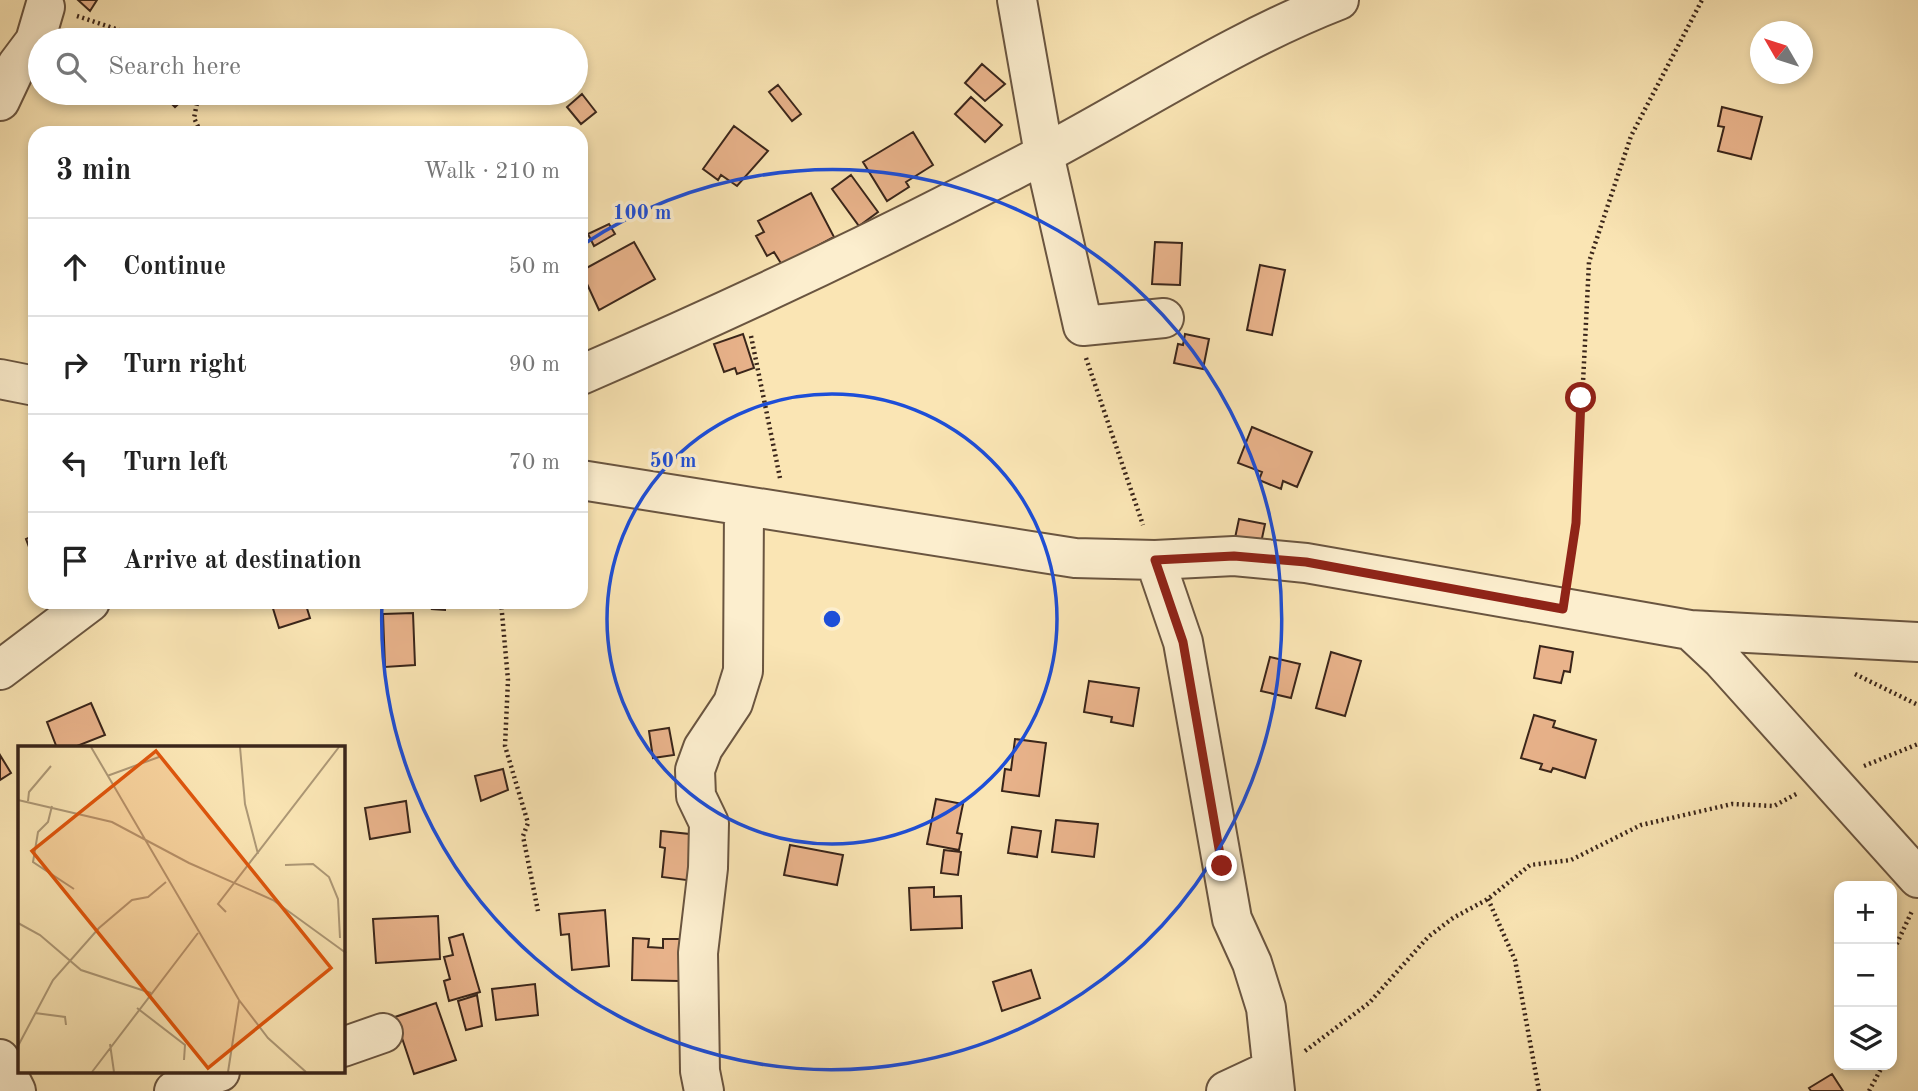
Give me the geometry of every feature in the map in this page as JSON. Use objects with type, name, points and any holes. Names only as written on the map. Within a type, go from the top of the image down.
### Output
[{"type":"street","points":[[1017,0],[1044,154],[1083,326],[1164,318]]},
{"type":"street","points":[[588,372],[742,305],[1044,154],[1255,38],[1339,0]]},
{"type":"street","points":[[39,28],[45,7]]},
{"type":"street","points":[[0,101],[17,65],[28,50]]},
{"type":"street","points":[[0,379],[28,385]]},
{"type":"street","points":[[588,481],[760,511],[1074,558],[1155,560],[1234,556],[1306,562],[1690,630],[1918,642]]},
{"type":"street","points":[[704,1091],[700,1071],[698,953],[708,868],[709,823],[695,796],[695,770],[703,748],[733,703],[743,671],[760,511]]},
{"type":"street","points":[[1155,560],[1183,642],[1233,919],[1252,963],[1266,1008],[1273,1080],[1226,1091]]},
{"type":"street","points":[[0,670],[81,609]]},
{"type":"street","points":[[1690,630],[1722,660],[1828,777],[1916,889]]},
{"type":"street","points":[[345,1046],[383,1033]]},
{"type":"street","points":[[0,1059],[16,1091]]},
{"type":"street","points":[[174,1091],[190,1080],[212,1074]]},
{"type":"path","points":[[1563,609],[1576,523],[1589,262],[1630,136],[1703,0]]},
{"type":"path","points":[[197,105],[194,118],[198,126]]},
{"type":"path","points":[[742,305],[756,351],[781,473],[760,511]]},
{"type":"path","points":[[1083,326],[1085,354],[1155,560]]},
{"type":"path","points":[[502,609],[508,680],[505,746],[528,823],[523,836],[538,911]]},
{"type":"path","points":[[1854,673],[1918,705]]},
{"type":"path","points":[[1273,1080],[1359,1012],[1428,937],[1453,918],[1488,899],[1530,865],[1571,860],[1641,825],[1732,804],[1774,806],[1828,777],[1885,760],[1918,744]]},
{"type":"path","points":[[1896,944],[1916,889]]},
{"type":"path","points":[[1488,899],[1515,960],[1539,1091]]},
{"type":"path","points":[[1869,1091],[1880,1070]]},
{"type":"building","points":[[78,0],[97,0],[90,11]]},
{"type":"building","points":[[982,64],[1005,84],[985,101],[965,83]]},
{"type":"building","points":[[778,85],[801,114],[792,121],[769,92]]},
{"type":"building","points":[[971,97],[1002,125],[985,142],[955,114]]},
{"type":"building","points":[[588,102],[596,112],[581,124],[567,107],[588,105]]},
{"type":"building","points":[[1722,107],[1762,117],[1751,159],[1718,151],[1724,127],[1718,126]]},
{"type":"building","points":[[734,126],[768,151],[737,186],[721,175],[718,180],[703,169]]},
{"type":"building","points":[[913,132],[933,165],[906,182],[909,187],[887,201],[863,162]]},
{"type":"building","points":[[851,175],[878,212],[859,226],[832,189]]},
{"type":"building","points":[[811,193],[834,237],[782,265],[774,252],[767,256],[756,236],[764,232],[758,221]]},
{"type":"building","points":[[609,224],[615,234],[594,246],[588,234]]},
{"type":"building","points":[[634,242],[655,279],[599,310],[588,286],[588,267]]},
{"type":"building","points":[[1155,242],[1182,243],[1180,285],[1152,284]]},
{"type":"building","points":[[1260,265],[1285,270],[1272,335],[1247,330]]},
{"type":"building","points":[[743,334],[754,368],[737,374],[735,368],[724,372],[714,344]]},
{"type":"building","points":[[1185,334],[1209,339],[1203,369],[1174,363],[1178,344],[1183,345]]},
{"type":"building","points":[[1252,427],[1312,452],[1297,487],[1283,481],[1281,489],[1259,480],[1262,472],[1238,463]]},
{"type":"building","points":[[1239,519],[1265,524],[1261,543],[1235,538]]},
{"type":"building","points":[[273,609],[307,609],[310,618],[279,628]]},
{"type":"building","points":[[413,613],[415,665],[385,667],[383,614]]},
{"type":"building","points":[[1540,646],[1573,652],[1570,672],[1564,671],[1561,683],[1534,678]]},
{"type":"building","points":[[1331,652],[1361,661],[1345,716],[1316,708]]},
{"type":"building","points":[[1270,657],[1300,664],[1291,698],[1261,691]]},
{"type":"building","points":[[1089,681],[1139,688],[1133,726],[1111,722],[1112,717],[1084,712]]},
{"type":"building","points":[[91,703],[105,735],[77,746],[56,746],[47,722]]},
{"type":"building","points":[[1534,715],[1555,721],[1553,727],[1596,740],[1585,778],[1553,768],[1551,772],[1540,769],[1542,764],[1521,758]]},
{"type":"building","points":[[669,728],[674,755],[653,758],[649,731]]},
{"type":"building","points":[[1015,739],[1046,743],[1039,796],[1002,791],[1005,769],[1011,770]]},
{"type":"building","points":[[0,755],[11,773],[0,780]]},
{"type":"building","points":[[503,769],[508,790],[481,801],[475,776]]},
{"type":"building","points":[[936,799],[963,804],[957,833],[962,834],[959,850],[927,844]]},
{"type":"building","points":[[406,801],[410,832],[370,839],[365,808]]},
{"type":"building","points":[[1056,820],[1098,824],[1094,857],[1052,852]]},
{"type":"building","points":[[1012,827],[1041,831],[1037,857],[1008,853]]},
{"type":"building","points":[[661,831],[699,835],[694,881],[662,877],[665,848],[660,847]]},
{"type":"building","points":[[790,845],[843,855],[837,885],[784,875]]},
{"type":"building","points":[[944,850],[961,852],[958,875],[941,873]]},
{"type":"building","points":[[934,887],[934,897],[961,896],[962,928],[911,930],[909,888]]},
{"type":"building","points":[[605,910],[609,966],[572,970],[569,934],[561,935],[559,914]]},
{"type":"building","points":[[438,916],[440,959],[376,963],[373,919]]},
{"type":"building","points":[[463,934],[480,992],[449,1001],[444,981],[450,979],[444,957],[453,955],[449,938]]},
{"type":"building","points":[[633,938],[649,939],[648,947],[663,948],[663,939],[680,939],[679,981],[632,980]]},
{"type":"building","points":[[1031,970],[1040,998],[1002,1011],[993,982]]},
{"type":"building","points":[[535,984],[538,1015],[496,1020],[492,989]]},
{"type":"building","points":[[477,995],[482,1026],[466,1030],[458,1001]]},
{"type":"building","points":[[436,1003],[456,1060],[414,1074],[395,1017]]},
{"type":"building","points":[[1832,1074],[1843,1091],[1811,1091],[1809,1088]]},
{"type":"route","points":[[1222,866],[1183,642],[1155,560],[1234,556],[1306,562],[1563,609],[1576,523],[1581,398]]}]
